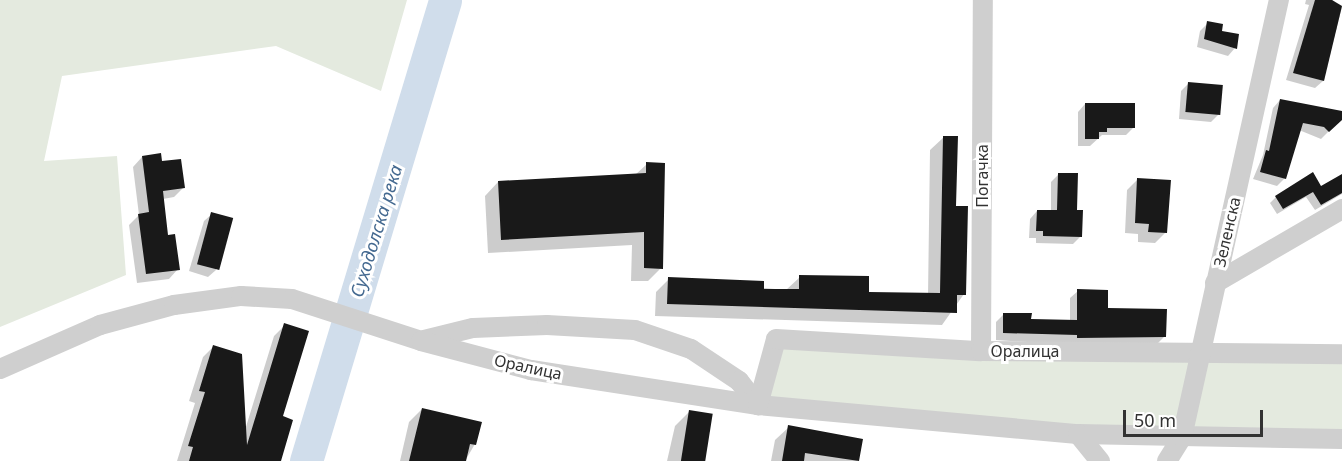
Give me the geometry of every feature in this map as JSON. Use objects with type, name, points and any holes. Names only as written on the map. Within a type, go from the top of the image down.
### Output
[{"type":"street","name":"Погачка","points":[[981,351],[983,0]]},
{"type":"street","name":"Зеленска","points":[[1167,461],[1182,437],[1198,352],[1279,0]]},
{"type":"street","points":[[1215,284],[1342,209]]},
{"type":"street","name":"Оралица","points":[[0,369],[100,326],[174,305],[241,296],[292,298],[421,341],[531,370],[758,405],[1078,434],[1342,439]]},
{"type":"street","points":[[421,341],[473,328],[547,325],[635,330],[691,349],[739,381],[758,405]]},
{"type":"street","name":"Оралица","points":[[758,405],[776,339],[981,351],[1342,354]]},
{"type":"street","points":[[1078,434],[1100,461]]},
{"type":"shaded area","points":[[0,0],[407,0],[381,91],[276,46],[62,76],[44,161],[117,156],[126,275],[0,327]]},
{"type":"shaded area","points":[[776,339],[1342,354],[1342,439],[1182,437],[758,405]]},
{"type":"building","points":[[1315,0],[1332,0],[1342,6],[1324,81],[1293,73]]},
{"type":"building","points":[[1207,21],[1223,24],[1222,31],[1239,34],[1237,49],[1204,39]]},
{"type":"building","points":[[1188,82],[1223,85],[1220,115],[1185,112]]},
{"type":"building","points":[[1280,99],[1342,111],[1342,120],[1329,132],[1324,127],[1303,123],[1286,179],[1260,172],[1266,150],[1269,151]]},
{"type":"building","points":[[1085,103],[1135,103],[1135,128],[1107,128],[1107,132],[1099,132],[1099,139],[1085,139]]},
{"type":"building","points":[[943,136],[958,136],[956,206],[968,206],[966,295],[957,295],[957,313],[667,304],[668,277],[764,281],[764,289],[799,289],[799,275],[869,276],[869,292],[940,293]]},
{"type":"building","points":[[161,153],[162,161],[181,159],[185,188],[163,191],[168,235],[175,234],[180,270],[146,274],[138,214],[149,212],[142,156]]},
{"type":"building","points":[[646,162],[665,163],[663,269],[644,268],[644,232],[501,240],[498,181],[646,173]]},
{"type":"building","points":[[1313,172],[1321,186],[1342,174],[1342,193],[1321,205],[1313,192],[1283,209],[1275,196]]},
{"type":"building","points":[[1058,173],[1078,173],[1077,210],[1083,210],[1082,237],[1043,236],[1043,231],[1036,231],[1037,210],[1057,210]]},
{"type":"building","points":[[1137,178],[1171,180],[1167,233],[1148,232],[1149,224],[1135,223]]},
{"type":"building","points":[[211,212],[233,218],[219,270],[197,264]]},
{"type":"building","points":[[1077,289],[1108,290],[1108,308],[1167,309],[1166,337],[1077,338],[1077,335],[1003,333],[1003,313],[1032,313],[1031,319],[1077,320]]},
{"type":"building","points":[[284,323],[309,331],[283,416],[293,420],[281,461],[189,461],[193,447],[188,446],[205,392],[199,391],[213,345],[242,354],[247,445]]},
{"type":"building","points":[[422,408],[482,422],[476,445],[470,444],[466,461],[409,461]]},
{"type":"building","points":[[689,410],[713,414],[705,461],[681,461]]},
{"type":"building","points":[[788,425],[863,439],[859,461],[805,453],[804,461],[782,461]]},
{"type":"waterway","name":"Суходолска река","points":[[306,461],[445,0]]}]
